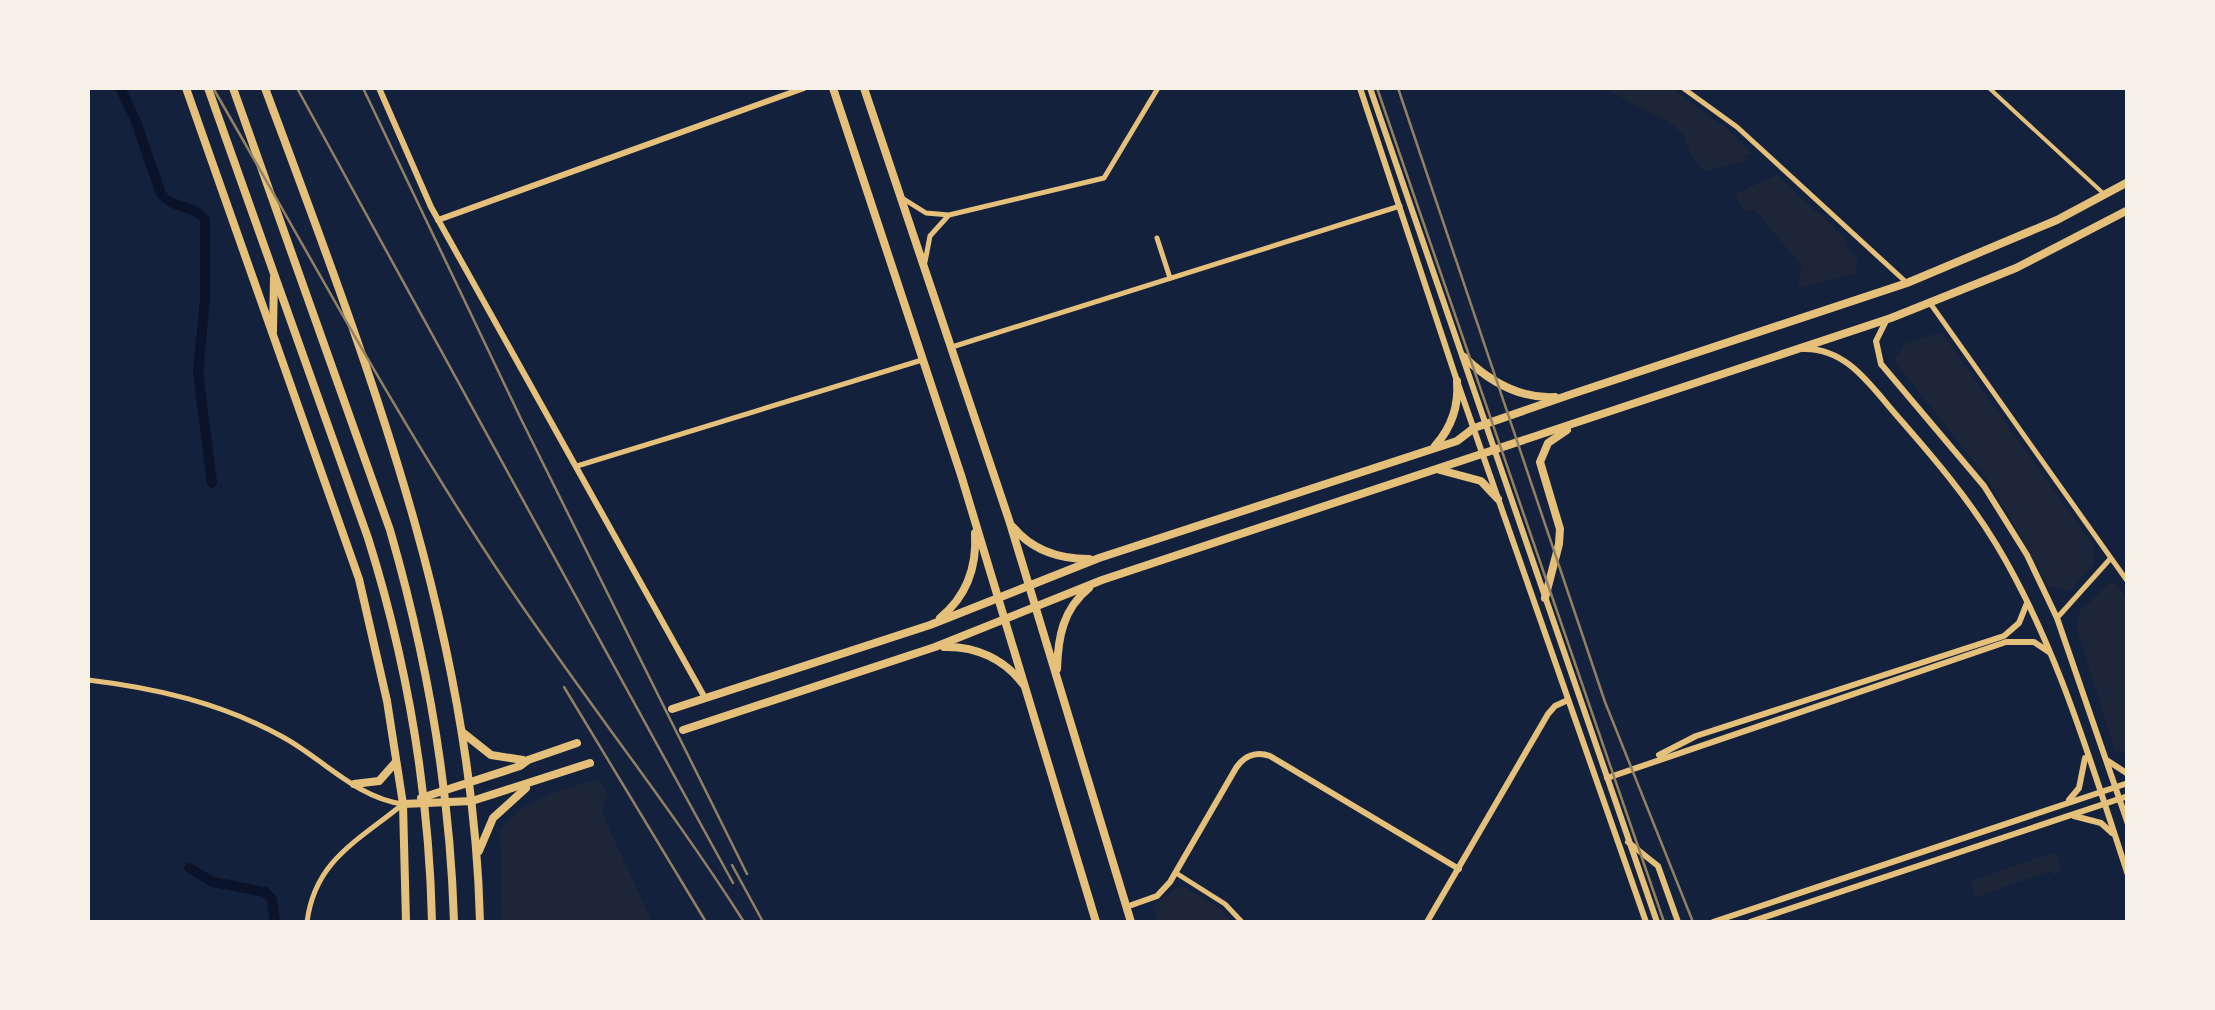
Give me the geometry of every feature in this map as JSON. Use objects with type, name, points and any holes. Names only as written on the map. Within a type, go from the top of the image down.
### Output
[{"type":"main road","points":[[186,88],[360,579],[403,804],[406,922]]},
{"type":"main road","points":[[208,88],[378,572],[413,724],[432,922]]},
{"type":"main road","points":[[233,88],[390,530],[411,605],[435,721],[454,922]]},
{"type":"main road","points":[[265,88],[423,545],[448,646],[470,783],[480,922]]},
{"type":"main road","points":[[379,88],[438,220],[705,698]]},
{"type":"main road","points":[[438,220],[804,88]]},
{"type":"main road","points":[[833,88],[925,359],[1096,922]]},
{"type":"main road","points":[[864,88],[1008,518],[1130,922]]},
{"type":"main road","points":[[1360,88],[1457,381],[1646,922]]},
{"type":"main road","points":[[1370,88],[1657,922]]},
{"type":"main road","points":[[672,709],[930,625],[1099,558],[1433,449],[1474,428],[1569,394],[1908,283],[2057,220],[2128,182]]},
{"type":"main road","points":[[683,730],[935,647],[1102,580],[1930,304],[2054,250],[2128,210]]},
{"type":"main road","points":[[273,331],[274,274]]},
{"type":"main road","points":[[1891,318],[1877,335],[1876,354],[1984,486],[2027,555],[2057,618],[2115,787],[2123,797],[2128,824]]},
{"type":"main road","points":[[1803,349],[1818,349],[1839,357],[1864,378],[1961,492],[1997,546],[2049,652],[2128,875]]},
{"type":"main road","points":[[1464,357],[1478,371],[1512,390],[1538,397],[1569,394]]},
{"type":"main road","points":[[1433,449],[1452,418],[1457,381]]},
{"type":"main road","points":[[1544,598],[1560,536],[1540,473],[1540,458],[1552,439],[1584,420]]},
{"type":"main road","points":[[1436,470],[1457,472],[1481,481],[1498,499]]},
{"type":"main road","points":[[930,625],[953,607],[968,582],[975,554],[974,518]]},
{"type":"main road","points":[[1008,518],[1020,536],[1042,550],[1065,558],[1099,558]]},
{"type":"main road","points":[[1058,684],[1060,638],[1066,617],[1078,599],[1102,580]]},
{"type":"main road","points":[[1647,762],[1696,736],[2004,636],[2020,624],[2027,601]]},
{"type":"main road","points":[[1606,778],[2006,642],[2034,642],[2049,652]]},
{"type":"main road","points":[[935,647],[956,646],[983,652],[1010,670],[1028,694]]},
{"type":"main road","points":[[1427,922],[1548,714],[1568,700]]},
{"type":"main road","points":[[462,732],[491,755],[514,761],[577,743]]},
{"type":"main road","points":[[2064,804],[2079,788],[2085,752]]},
{"type":"main road","points":[[1126,908],[1157,896],[1176,873],[1236,768],[1258,753],[1270,756],[1458,869]]},
{"type":"main road","points":[[2105,756],[2113,767],[2128,774]]},
{"type":"main road","points":[[354,784],[379,781],[396,758]]},
{"type":"main road","points":[[403,804],[520,766],[528,760]]},
{"type":"main road","points":[[403,804],[472,801],[590,763]]},
{"type":"main road","points":[[1713,922],[2128,783]]},
{"type":"main road","points":[[477,860],[493,818],[529,785]]},
{"type":"main road","points":[[1750,922],[2123,797]]},
{"type":"main road","points":[[2068,816],[2101,824],[2114,835]]},
{"type":"main road","points":[[1620,852],[1629,845]]},
{"type":"main road","points":[[1629,845],[1658,866],[1678,922]]},
{"type":"street","points":[[902,198],[926,212],[949,215],[1104,178],[1158,88]]},
{"type":"street","points":[[1683,88],[1737,127],[1908,283]]},
{"type":"street","points":[[1988,88],[2105,195]]},
{"type":"street","points":[[952,347],[1400,206]]},
{"type":"street","points":[[926,270],[927,242],[949,215]]},
{"type":"street","points":[[1157,238],[1170,278]]},
{"type":"street","points":[[1930,304],[2128,582]]},
{"type":"street","points":[[577,466],[925,359]]},
{"type":"street","points":[[2057,618],[2110,558]]},
{"type":"street","points":[[88,680],[146,687],[218,707],[280,735],[377,798],[403,804]]},
{"type":"street","points":[[307,922],[313,892],[328,864],[403,804]]},
{"type":"street","points":[[1176,873],[1216,896],[1242,922]]},
{"type":"shaded area","points":[[1603,88],[1671,88],[1725,127],[1753,154],[1745,156],[1747,160],[1704,172],[1683,135],[1672,124]]},
{"type":"shaded area","points":[[1777,175],[1848,241],[1844,245],[1858,259],[1856,273],[1798,288],[1802,266],[1755,210],[1744,211],[1735,194]]},
{"type":"shaded area","points":[[1942,334],[2093,545],[2094,564],[2069,591],[2048,586],[1989,481],[1894,360],[1905,344]]},
{"type":"shaded area","points":[[2110,582],[2127,599],[2127,752],[2115,751],[2077,629],[2079,612]]},
{"type":"shaded area","points":[[599,779],[608,793],[602,808],[605,819],[652,922],[502,922],[500,832],[518,811],[531,803]]},
{"type":"shaded area","points":[[2055,852],[2062,872],[2052,875],[2050,871],[1976,897],[1970,881]]},
{"type":"shaded area","points":[[1185,887],[1222,910],[1232,922],[1158,922],[1153,906],[1177,888]]},
{"type":"waterway","points":[[120,88],[161,194],[205,220],[205,300],[198,372],[212,483]]},
{"type":"waterway","points":[[189,868],[213,882],[265,892],[272,899],[275,922]]},
{"type":"railway","points":[[213,88],[456,505],[744,922]]},
{"type":"railway","points":[[297,88],[733,883]]},
{"type":"railway","points":[[363,88],[522,421],[747,874]]},
{"type":"railway","points":[[1377,88],[1664,922]]},
{"type":"railway","points":[[1398,88],[1605,702],[1693,922]]},
{"type":"railway","points":[[564,687],[706,922]]},
{"type":"railway","points":[[732,865],[763,922]]}]
